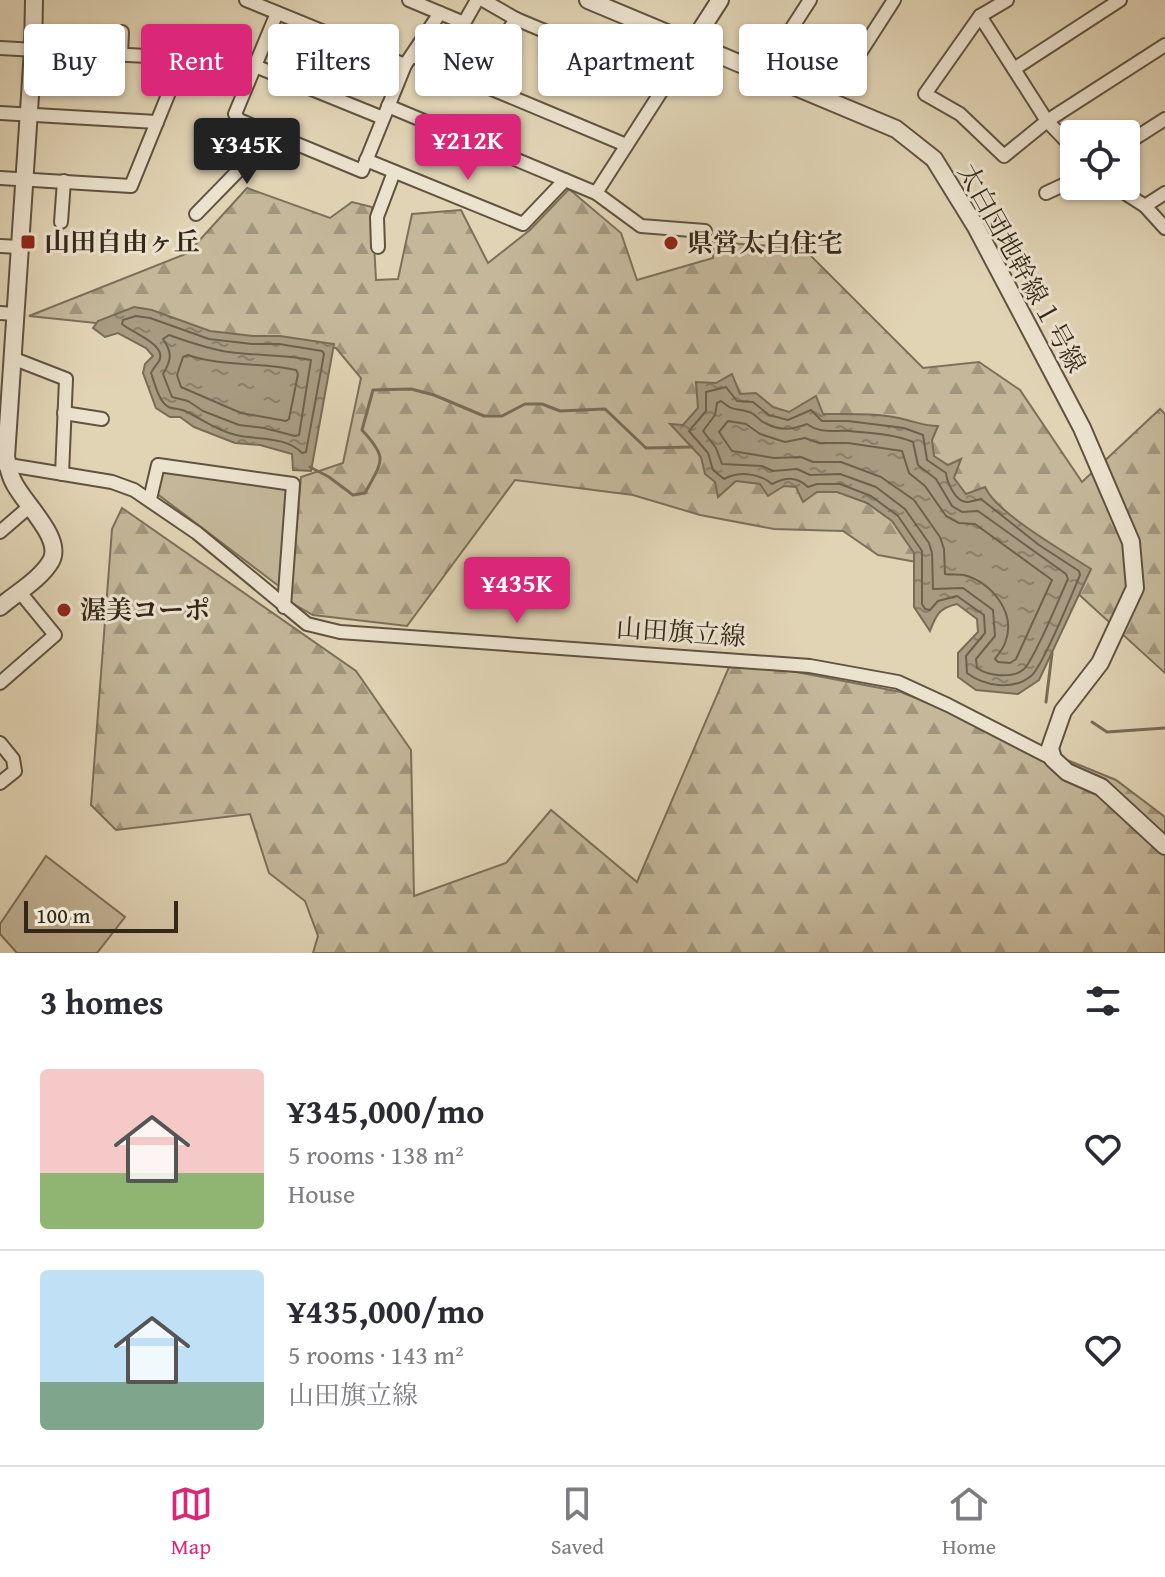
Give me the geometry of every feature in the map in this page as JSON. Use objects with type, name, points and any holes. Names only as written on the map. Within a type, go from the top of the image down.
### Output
[{"type":"street","points":[[34,0],[34,24]]},
{"type":"street","points":[[246,0],[415,62]]},
{"type":"street","points":[[409,0],[464,23],[480,0],[538,28]]},
{"type":"street","name":"太白団地幹線１号線","points":[[588,0],[648,24]]},
{"type":"street","points":[[705,24],[720,0]]},
{"type":"street","points":[[810,0],[779,48],[849,70],[894,0]]},
{"type":"street","points":[[1007,0],[980,16],[925,94],[960,114],[1004,156],[1047,121],[1165,45]]},
{"type":"street","points":[[1014,69],[1120,0]]},
{"type":"street","points":[[277,13],[235,114],[239,120],[362,171],[409,60],[440,13]]},
{"type":"street","points":[[980,16],[1047,121],[1060,134]]},
{"type":"street","points":[[513,24],[516,19]]},
{"type":"street","points":[[0,48],[24,49]]},
{"type":"street","points":[[0,178],[131,186],[183,58],[125,55]]},
{"type":"street","name":"太白団地幹線１号線","points":[[723,55],[896,129],[934,159],[976,227],[1082,428],[1131,542],[1135,588],[1100,663],[1063,711],[1052,753]]},
{"type":"street","points":[[255,66],[565,180],[596,193],[641,226],[705,231]]},
{"type":"street","points":[[0,607],[46,566],[52,559],[54,547],[45,527],[29,507],[4,464],[5,378],[12,358],[7,314],[20,247],[30,96]]},
{"type":"street","points":[[506,96],[626,145]]},
{"type":"street","points":[[596,193],[657,96]]},
{"type":"street","points":[[0,113],[157,122]]},
{"type":"street","points":[[1140,135],[1165,119]]},
{"type":"street","points":[[196,214],[273,135]]},
{"type":"street","points":[[366,160],[523,224],[565,180]]},
{"type":"street","points":[[378,247],[377,217],[394,172]]},
{"type":"street","points":[[61,222],[64,181]]},
{"type":"street","points":[[1046,193],[1060,186]]},
{"type":"street","points":[[1145,206],[1165,193]]},
{"type":"street","points":[[1136,200],[1165,228]]},
{"type":"street","points":[[0,246],[20,247]]},
{"type":"street","points":[[12,358],[66,379],[62,474]]},
{"type":"street","points":[[64,413],[102,419]]},
{"type":"street","name":"山田旗立線","points":[[4,464],[112,482],[150,499],[197,533],[307,624],[340,632],[810,666],[898,682],[1052,753],[1067,772],[1101,787],[1165,846]]},
{"type":"street","points":[[150,499],[158,465],[293,484],[284,607]]},
{"type":"street","points":[[0,532],[29,507]]},
{"type":"street","points":[[0,683],[55,635],[19,591]]},
{"type":"street","points":[[0,743],[13,759],[15,771],[0,783]]},
{"type":"green space","points":[[247,188],[330,218],[352,202],[372,207],[376,280],[398,279],[412,214],[461,210],[488,263],[530,230],[569,189],[621,233],[637,280],[713,258],[713,242],[803,248],[923,368],[979,362],[1020,390],[1082,482],[1160,409],[1165,414],[1165,673],[1075,591],[878,555],[843,531],[774,529],[700,515],[633,495],[515,480],[407,626],[313,615],[290,602],[301,477],[343,463],[361,378],[336,348],[29,316],[188,253]]},
{"type":"green space","points":[[158,468],[292,484],[280,587],[156,493]]},
{"type":"green space","points":[[122,508],[356,671],[411,750],[414,896],[506,863],[551,810],[637,882],[729,667],[786,670],[901,692],[1116,780],[1165,817],[1165,953],[313,953],[318,936],[305,901],[269,873],[250,814],[116,830],[91,805],[112,529]]},
{"type":"green space","points":[[46,856],[125,917],[97,953],[17,953],[0,934],[0,924]]},
{"type":"water","points":[[134,307],[152,310],[210,331],[334,344],[311,471],[293,470],[292,454],[260,445],[235,443],[194,427],[180,417],[170,417],[156,408],[143,373],[145,364],[153,356],[146,348],[118,333],[105,337],[93,328],[98,321]]},
{"type":"water","points":[[732,374],[740,394],[756,393],[773,407],[789,412],[816,396],[823,414],[887,416],[938,426],[932,440],[934,456],[948,465],[961,459],[954,478],[966,494],[985,487],[1017,520],[1091,569],[1039,680],[1018,694],[976,690],[958,677],[958,653],[978,632],[977,619],[957,604],[939,613],[930,631],[914,607],[914,553],[892,521],[867,503],[837,492],[817,492],[803,502],[796,487],[784,486],[768,496],[760,484],[736,481],[718,497],[715,482],[705,474],[701,457],[670,424],[683,425],[698,408],[696,382],[716,383]]},
{"type":"waterway","points":[[310,467],[353,495],[365,493],[380,460],[376,448],[362,430],[373,390],[411,389],[484,416],[502,416],[525,404],[542,404],[560,411],[605,409],[646,448],[692,447]]},
{"type":"waterway","points":[[1046,702],[1052,653]]},
{"type":"waterway","points":[[1092,722],[1107,732],[1165,728]]},
{"type":"place","name":"山田自由ヶ丘","points":[[28,242]]},
{"type":"place","name":"県営太白住宅","points":[[671,243]]},
{"type":"place","name":"渥美コーポ","points":[[64,610]]}]
